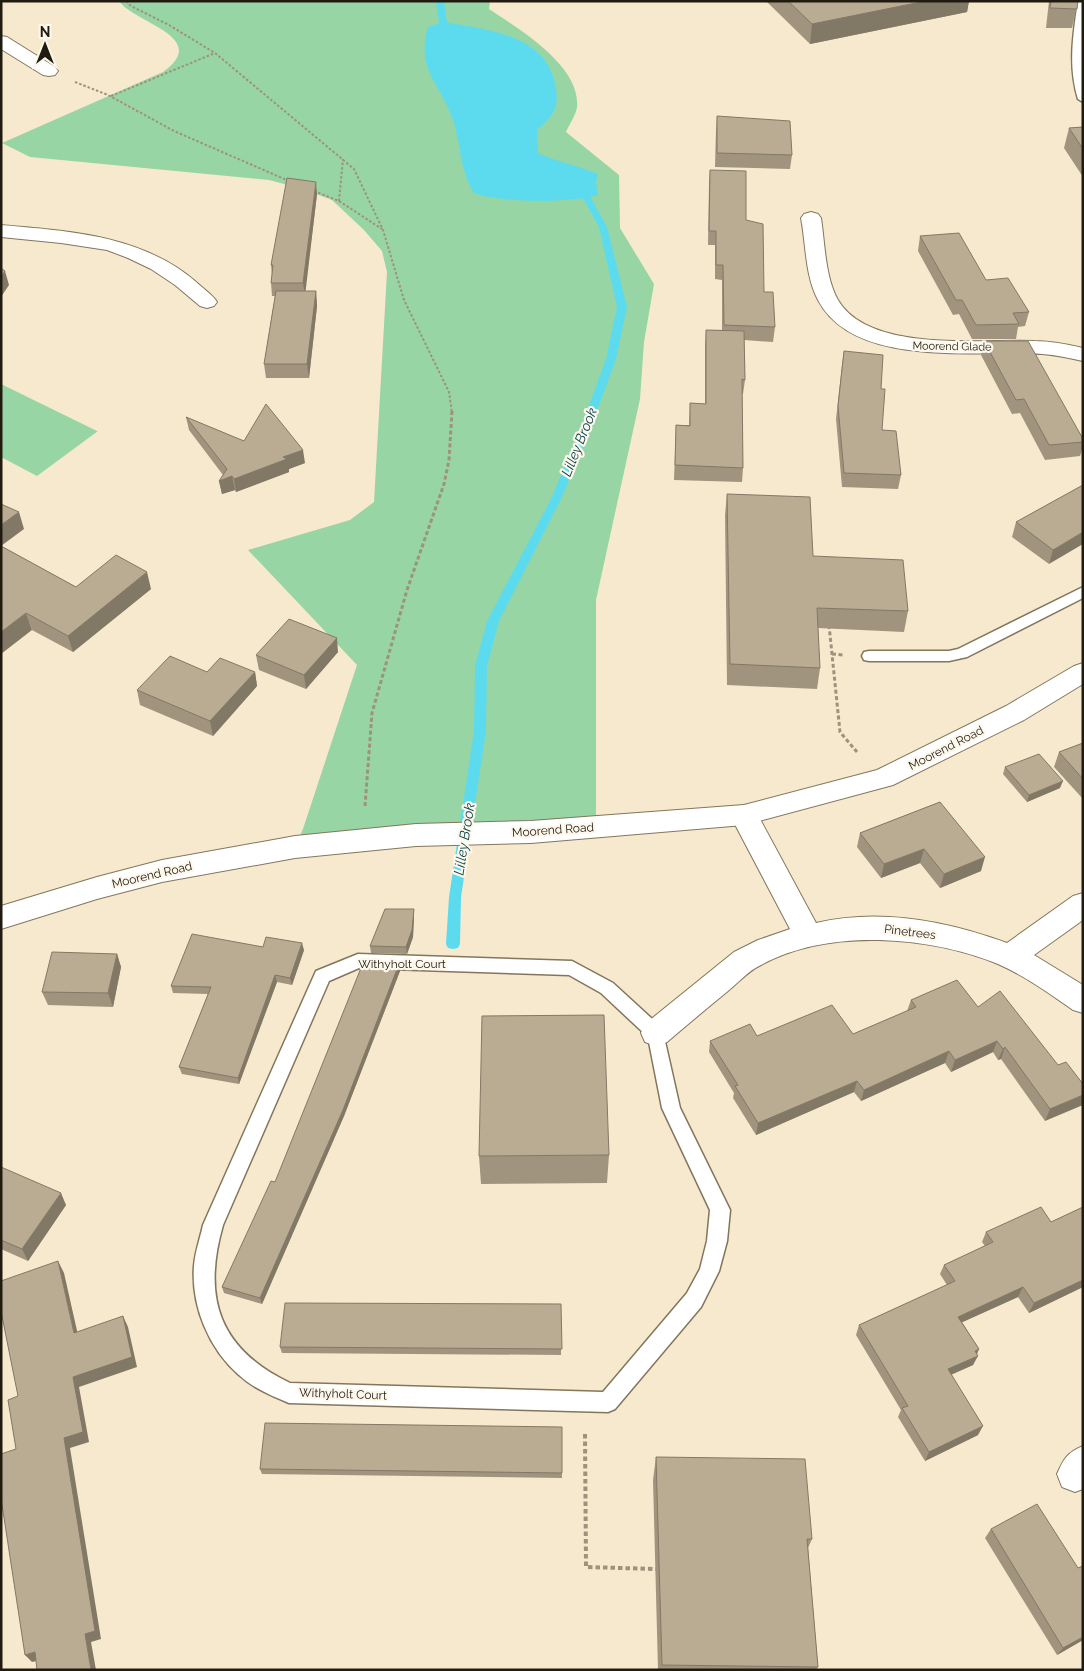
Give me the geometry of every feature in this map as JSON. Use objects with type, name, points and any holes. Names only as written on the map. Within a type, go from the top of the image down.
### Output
[{"type":"street","points":[[1,41],[9,54],[49,72]]},
{"type":"street","name":"Moorend Glade","points":[[811,218],[824,291],[838,313],[866,332],[906,345],[1032,347],[1060,349],[1083,355]]},
{"type":"street","points":[[1,231],[94,240],[132,251],[172,272],[186,282],[207,302]]},
{"type":"street","name":"Moorend Road","points":[[1,918],[96,888],[162,871],[229,858],[362,840],[416,835],[531,832],[744,815],[884,778],[1015,713],[1083,672]]},
{"type":"street","points":[[744,815],[808,936]]},
{"type":"street","points":[[1010,957],[1083,904]]},
{"type":"street","name":"Pinetrees","points":[[656,1033],[744,960],[775,946],[808,936],[843,930],[880,928],[917,931],[954,938],[1010,957],[1048,977],[1083,1001]]},
{"type":"lane","points":[[1083,1],[1075,59],[1078,86],[1083,99]]},
{"type":"lane","points":[[869,656],[950,656],[962,653],[1083,592]]},
{"type":"lane","name":"Withyholt Court","points":[[358,961],[572,968],[607,988],[656,1033],[671,1108],[720,1210],[717,1241],[709,1271],[694,1300],[608,1402],[289,1393],[266,1382],[246,1369],[230,1352],[215,1329],[205,1295],[203,1278],[205,1251],[213,1225],[322,976],[358,961]]},
{"type":"path","points":[[126,1],[131,6],[169,25],[215,53],[354,168],[383,230],[404,300],[449,392],[452,436],[444,484],[407,590],[372,713],[362,840]]},
{"type":"path","points":[[110,96],[215,53]]},
{"type":"path","points":[[49,72],[110,96],[174,130],[291,182]]},
{"type":"path","points":[[339,201],[343,159]]},
{"type":"path","points":[[307,188],[339,201],[383,230]]},
{"type":"path","points":[[828,616],[840,732],[860,756]]},
{"type":"path","points":[[585,1401],[586,1567],[656,1569]]},
{"type":"green space","points":[[119,1],[490,1],[489,9],[546,50],[569,77],[576,92],[577,107],[566,132],[619,175],[620,228],[654,284],[644,342],[640,399],[596,600],[596,827],[295,847],[303,829],[357,665],[248,550],[350,520],[374,502],[387,272],[382,251],[364,230],[332,200],[303,189],[269,180],[30,157],[2,143],[163,72],[176,60],[179,49],[175,40],[127,9]]},
{"type":"green space","points":[[1,384],[98,431],[37,476],[1,457]]},
{"type":"water","points":[[443,22],[511,37],[526,44],[539,54],[549,67],[555,84],[557,99],[551,115],[537,130],[538,153],[598,174],[596,183],[598,195],[585,198],[536,201],[501,199],[474,193],[463,165],[452,117],[431,75],[425,54],[428,27]]},
{"type":"building","points":[[788,1],[926,1],[812,24]]},
{"type":"building","points":[[1051,1],[1078,1],[1077,9],[1050,8]]},
{"type":"building","points":[[717,116],[790,121],[792,155],[717,153]]},
{"type":"building","points":[[1083,127],[1083,149],[1069,128]]},
{"type":"building","points":[[710,170],[746,171],[746,220],[763,224],[764,292],[773,292],[775,327],[724,325],[723,265],[716,265],[716,231],[709,231]]},
{"type":"building","points":[[287,178],[316,182],[303,283],[271,283],[273,265],[271,265]]},
{"type":"building","points":[[959,233],[986,280],[1008,278],[1029,312],[1013,313],[1019,324],[976,325],[962,300],[956,300],[920,236]]},
{"type":"building","points":[[1,268],[5,271],[1,277]]},
{"type":"building","points":[[276,291],[316,291],[307,364],[264,364]]},
{"type":"building","points":[[706,330],[744,331],[745,380],[742,379],[743,468],[675,465],[676,425],[690,426],[690,403],[706,404]]},
{"type":"building","points":[[984,341],[1028,341],[1083,442],[1049,445],[1024,399],[1016,400]]},
{"type":"building","points":[[844,351],[883,355],[881,389],[885,389],[882,430],[896,431],[901,475],[844,473],[838,406]]},
{"type":"building","points":[[266,404],[303,450],[283,457],[287,459],[234,479],[232,476],[219,481],[227,469],[186,417],[244,441]]},
{"type":"building","points":[[1083,485],[1083,532],[1053,550],[1016,522]]},
{"type":"building","points":[[727,494],[810,497],[813,556],[903,560],[908,611],[817,608],[820,668],[730,664]]},
{"type":"building","points":[[1,504],[19,512],[1,525]]},
{"type":"building","points":[[1,546],[76,587],[116,555],[147,572],[68,636],[26,613],[1,632]]},
{"type":"building","points":[[289,619],[337,638],[304,675],[256,655]]},
{"type":"building","points":[[170,656],[207,672],[220,658],[255,672],[210,721],[137,690]]},
{"type":"building","points":[[1083,743],[1083,779],[1059,752]]},
{"type":"building","points":[[1039,754],[1063,781],[1029,795],[1005,767]]},
{"type":"building","points":[[940,802],[985,857],[944,874],[924,849],[884,864],[860,833]]},
{"type":"building","points":[[385,909],[414,909],[412,930],[406,947],[370,946]]},
{"type":"building","points":[[192,934],[263,947],[266,937],[302,943],[290,978],[275,975],[238,1078],[179,1067],[211,987],[171,986]]},
{"type":"building","points":[[52,952],[117,954],[108,993],[42,992]]},
{"type":"building","points":[[363,963],[399,964],[343,1110],[260,1298],[222,1287],[271,1181],[275,1182]]},
{"type":"building","points":[[957,980],[978,1007],[1000,991],[1058,1065],[1066,1062],[1083,1084],[1083,1095],[1050,1109],[1005,1047],[1003,1049],[997,1041],[955,1060],[949,1051],[864,1090],[857,1081],[758,1123],[735,1086],[738,1085],[710,1041],[750,1024],[757,1036],[832,1005],[853,1034],[916,1007],[911,1000]]},
{"type":"building","points":[[604,1015],[609,1155],[479,1156],[482,1016]]},
{"type":"building","points":[[1,1167],[61,1193],[22,1249],[1,1240]]},
{"type":"building","points":[[1041,1207],[1051,1222],[1083,1207],[1083,1280],[1034,1303],[1023,1287],[958,1317],[979,1349],[975,1351],[978,1356],[948,1369],[983,1426],[929,1452],[902,1408],[908,1406],[859,1325],[955,1281],[944,1265],[993,1242],[986,1232]]},
{"type":"building","points":[[58,1261],[74,1333],[123,1316],[132,1357],[73,1377],[83,1432],[64,1438],[95,1631],[85,1634],[91,1670],[37,1670],[35,1652],[25,1655],[1,1498],[1,1454],[16,1449],[8,1400],[18,1396],[1,1311],[1,1281]]},
{"type":"building","points":[[285,1303],[561,1304],[562,1349],[280,1347]]},
{"type":"building","points":[[265,1423],[562,1427],[562,1473],[260,1469]]},
{"type":"building","points":[[656,1457],[805,1459],[812,1539],[807,1539],[818,1667],[662,1665]]},
{"type":"building","points":[[1037,1504],[1078,1568],[1083,1566],[1083,1637],[1063,1648],[991,1529]]},
{"type":"waterway","name":"Lilley Brook","points":[[440,1],[443,22],[453,36]]},
{"type":"waterway","name":"Lilley Brook","points":[[453,944],[455,897],[480,731],[481,666],[493,621],[556,499],[585,430],[611,359],[622,307],[603,227],[587,198],[574,192]]}]
